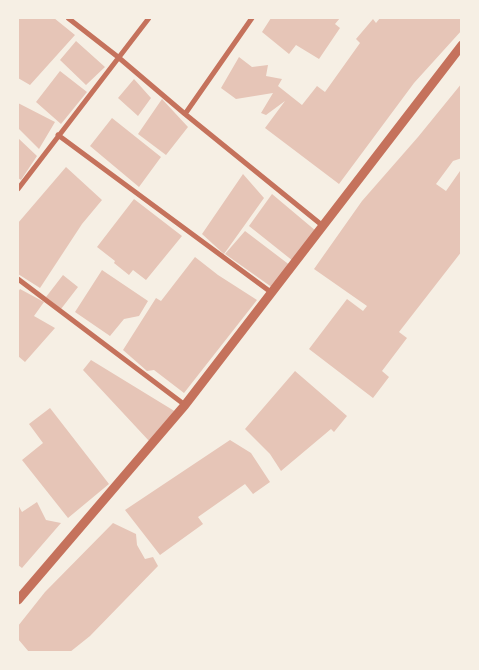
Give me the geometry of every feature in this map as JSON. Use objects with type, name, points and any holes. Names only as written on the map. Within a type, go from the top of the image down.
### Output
[{"type":"street","points":[[68,18],[323,226]]},
{"type":"street","points":[[18,189],[149,18]]},
{"type":"street","points":[[185,114],[252,18]]},
{"type":"street","points":[[18,600],[185,406],[462,45]]},
{"type":"street","points":[[58,135],[272,293]]},
{"type":"street","points":[[18,279],[185,406]]},
{"type":"building","points":[[18,18],[54,18],[75,35],[30,85],[18,78]]},
{"type":"building","points":[[271,18],[340,18],[335,24],[340,28],[319,59],[296,45],[289,54],[262,32]]},
{"type":"building","points":[[380,18],[462,18],[462,30],[414,83],[339,184],[265,128],[285,101],[266,115],[261,113],[273,93],[236,99],[221,88],[239,57],[252,67],[268,65],[266,76],[282,79],[278,86],[302,105],[317,86],[325,92],[360,43],[356,39],[373,19],[376,23]]},
{"type":"building","points":[[76,41],[105,67],[86,85],[60,60]]},
{"type":"building","points":[[60,71],[87,92],[61,124],[36,102]]},
{"type":"building","points":[[134,79],[151,98],[138,116],[118,98]]},
{"type":"building","points":[[462,83],[462,158],[453,161],[436,184],[446,191],[460,171],[462,172],[462,251],[399,332],[407,338],[382,371],[389,377],[373,398],[309,349],[347,299],[363,311],[367,306],[314,269],[362,201]]},
{"type":"building","points":[[162,99],[188,127],[166,155],[138,134]]},
{"type":"building","points":[[18,103],[55,122],[39,149],[18,128]]},
{"type":"building","points":[[112,118],[161,157],[139,187],[90,146]]},
{"type":"building","points":[[18,138],[37,156],[21,180],[18,178]]},
{"type":"building","points":[[66,167],[102,200],[82,224],[40,288],[18,274],[18,223]]},
{"type":"building","points":[[243,174],[264,198],[224,254],[202,234]]},
{"type":"building","points":[[272,194],[316,231],[293,261],[249,226]]},
{"type":"building","points":[[134,199],[182,236],[146,280],[133,270],[129,275],[97,247]]},
{"type":"building","points":[[245,231],[291,266],[273,288],[225,254]]},
{"type":"building","points":[[195,257],[218,275],[257,300],[184,393],[154,370],[147,371],[123,350],[156,298],[161,301]]},
{"type":"building","points":[[102,270],[148,301],[139,316],[124,319],[110,336],[75,312]]},
{"type":"building","points":[[63,275],[78,287],[61,309],[46,297]]},
{"type":"building","points":[[20,289],[44,302],[34,316],[55,328],[25,362],[18,356],[18,292]]},
{"type":"building","points":[[91,360],[176,412],[150,442],[83,370]]},
{"type":"building","points":[[295,371],[347,416],[334,432],[331,429],[281,471],[270,454],[245,429]]},
{"type":"building","points":[[50,408],[109,484],[68,518],[22,460],[43,443],[29,424]]},
{"type":"building","points":[[230,440],[251,453],[270,482],[253,494],[245,484],[198,517],[203,524],[160,555],[125,510]]},
{"type":"building","points":[[37,502],[46,520],[61,523],[22,568],[18,565],[18,505],[22,512]]},
{"type":"building","points":[[113,523],[136,534],[137,545],[145,559],[153,557],[158,566],[90,636],[70,652],[29,652],[18,639],[18,626],[45,592]]}]
